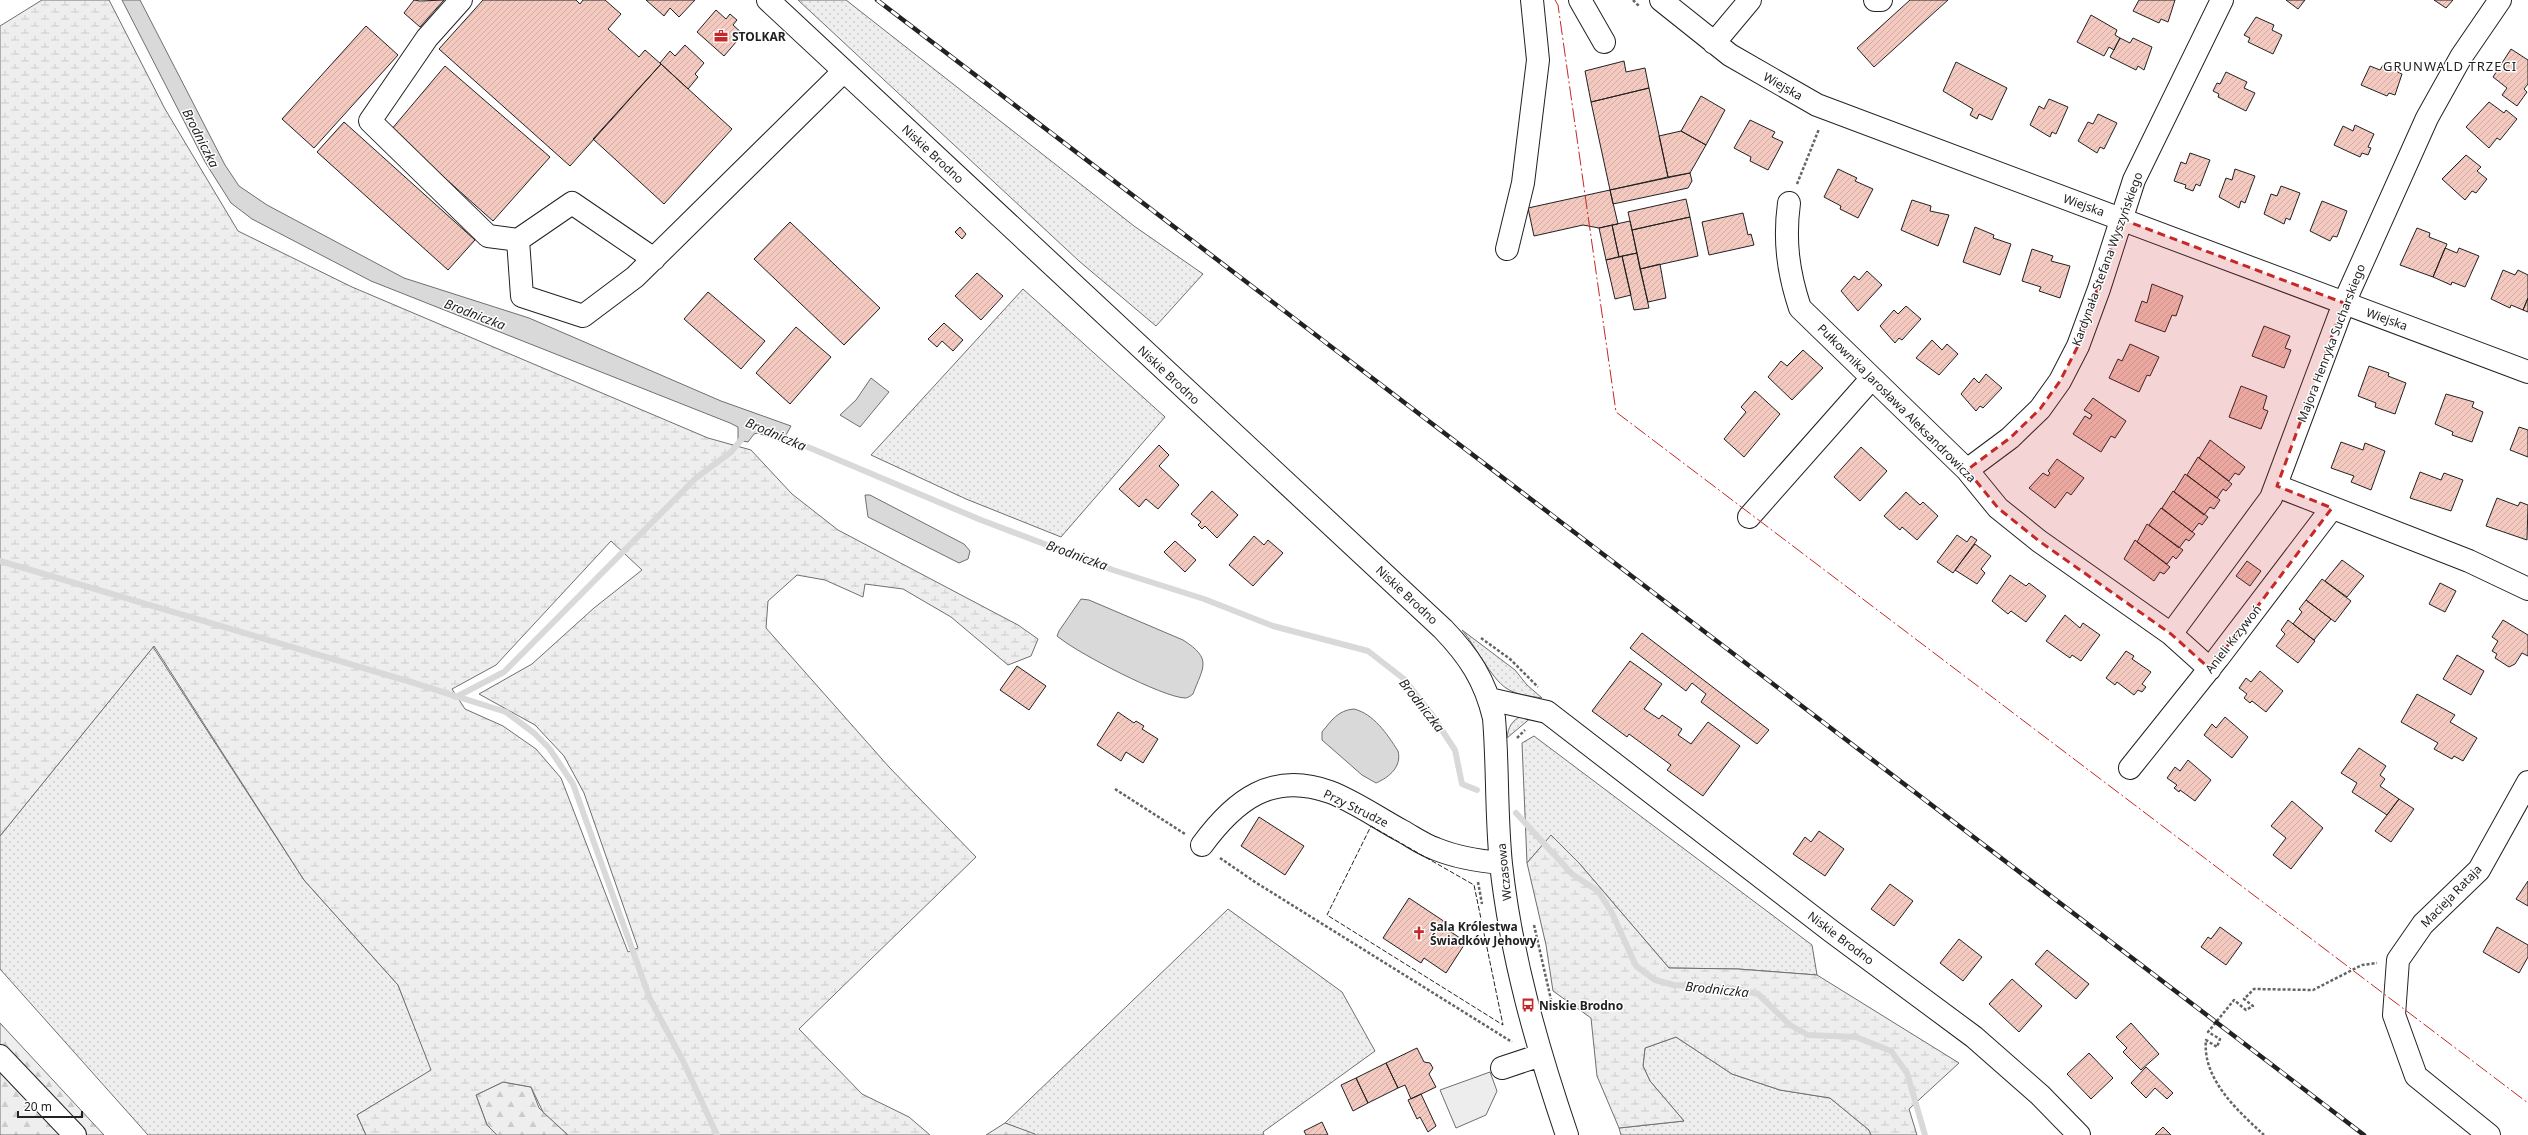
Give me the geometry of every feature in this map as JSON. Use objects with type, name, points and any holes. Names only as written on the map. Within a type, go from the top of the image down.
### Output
[{"type":"street","points":[[461,0],[427,38],[370,121],[488,236],[518,240],[572,203],[654,259]]},
{"type":"street","name":"Niskie Brodno","points":[[768,0],[1443,629],[1465,652],[1489,699],[1547,712],[1831,931],[1974,1037],[2040,1095],[2079,1135]]},
{"type":"street","points":[[1507,249],[1523,183],[1538,60],[1532,0]]},
{"type":"street","points":[[1580,0],[1604,42]]},
{"type":"street","name":"Wiejska","points":[[1661,0],[1730,55],[1817,105],[2528,372]]},
{"type":"street","points":[[1714,43],[1750,0]]},
{"type":"street","points":[[1875,0],[1881,0]]},
{"type":"street","name":"Kardynała Stefana Wyszyńskiego","points":[[1967,470],[2010,438],[2040,409],[2060,381],[2078,346],[2099,289],[2134,180],[2222,0]]},
{"type":"street","name":"Majora Henryka Sucharskiego","points":[[2171,634],[2271,498],[2277,486],[2344,303],[2427,118],[2461,57],[2500,0]]},
{"type":"street","points":[[518,240],[522,296],[583,316],[635,277],[844,71]]},
{"type":"street","name":"Pułkownika Jarosława Aleksandrowicza","points":[[1789,203],[1785,233],[1793,288],[1800,308],[1967,470],[1998,508],[2027,531],[2171,634],[2210,669]]},
{"type":"street","points":[[1749,517],[1872,378]]},
{"type":"street","points":[[2277,486],[2469,560],[2528,589]]},
{"type":"street","name":"Anieli Krzywoń","points":[[2130,768],[2210,669],[2332,508]]},
{"type":"street","name":"Wczasowa","points":[[1489,699],[1496,743],[1501,863],[1533,1048],[1567,1135]]},
{"type":"street","name":"Macieja Rataja","points":[[2398,960],[2423,924],[2479,870],[2528,782]]},
{"type":"street","name":"Przy Strudze","points":[[1202,845],[1219,823],[1239,803],[1280,784],[1306,786],[1330,792],[1435,849],[1466,860],[1501,863]]},
{"type":"street","points":[[2398,960],[2394,1015],[2416,1076],[2490,1135]]},
{"type":"street","points":[[1502,1068],[1533,1048]]},
{"type":"street","points":[[0,1056],[75,1135]]},
{"type":"path","points":[[1789,203],[1819,128],[1827,131]]},
{"type":"path","points":[[1116,789],[1202,845],[1255,882],[1479,1023],[1533,1048]]},
{"type":"path","points":[[1533,921],[1553,1012]]},
{"type":"path","points":[[2264,1135],[2240,1113],[2208,1070],[2205,1053],[2206,1040],[2217,1047],[2220,1039],[2208,1032],[2215,1021],[2234,1000],[2246,1010],[2253,1006],[2244,998],[2254,989],[2313,990],[2362,965],[2398,960]]},
{"type":"highlighted area","points":[[2121,219],[2344,303],[2277,486],[2332,508],[2210,669],[2171,634],[2039,541],[1998,508],[1967,470],[2010,438],[2040,409],[2060,381],[2078,346]]},
{"type":"green space","points":[[42,0],[109,0],[165,109],[238,231],[352,287],[708,438],[751,450],[792,494],[838,530],[1018,625],[1038,639],[1031,656],[1008,665],[951,617],[903,589],[865,584],[863,597],[825,580],[797,575],[768,601],[766,628],[889,767],[976,857],[799,1029],[862,1094],[909,1117],[930,1135],[568,1135],[543,1112],[531,1087],[503,1082],[476,1095],[487,1125],[497,1135],[366,1135],[357,1115],[431,1070],[398,985],[304,880],[154,646],[0,836],[0,26]],"holes":[[[611,541],[642,570],[594,608],[532,664],[479,694],[535,725],[564,756],[584,793],[638,948],[628,952],[561,778],[536,749],[503,726],[465,709],[452,689],[496,665]]]},
{"type":"green space","points":[[798,0],[846,0],[1134,226],[1203,274],[1156,326],[1079,261]]},
{"type":"green space","points":[[1023,289],[1165,417],[1061,537],[966,499],[871,455]]},
{"type":"green space","points":[[1462,630],[1515,670],[1527,685],[1542,698],[1514,692],[1500,683]]},
{"type":"green space","points":[[153,647],[304,880],[398,985],[432,1070],[357,1115],[366,1135],[148,1135],[0,969],[0,836]]},
{"type":"green space","points":[[1521,716],[1533,716],[1507,738],[1511,725]]},
{"type":"green space","points":[[1534,736],[1812,945],[1817,975],[1738,969],[1669,968],[1579,863],[1551,836],[1527,863],[1522,743]]},
{"type":"green space","points":[[1551,835],[1579,863],[1669,968],[1738,969],[1817,975],[1959,1063],[1909,1109],[1917,1135],[1871,1135],[1869,1130],[1830,1098],[1780,1090],[1732,1074],[1676,1037],[1645,1048],[1643,1066],[1650,1081],[1684,1121],[1619,1128],[1597,1076],[1591,1018],[1553,991],[1546,945],[1527,863]]},
{"type":"green space","points":[[1228,909],[1342,992],[1375,1051],[1263,1132],[1264,1135],[1035,1135],[1005,1123]]},
{"type":"green space","points":[[0,1023],[104,1135],[0,1135]]},
{"type":"green space","points":[[1676,1037],[1732,1074],[1780,1090],[1830,1098],[1869,1130],[1871,1135],[1621,1135],[1619,1128],[1684,1121],[1650,1081],[1643,1066],[1645,1048]]},
{"type":"green space","points":[[503,1082],[531,1087],[539,1108],[568,1135],[497,1135],[487,1125],[476,1095]]},
{"type":"green space","points":[[1005,1123],[1035,1134],[1035,1135],[986,1135]]},
{"type":"shaded area","points":[[1490,1072],[1497,1091],[1486,1115],[1456,1128],[1440,1090]]},
{"type":"water","points":[[122,0],[140,0],[225,165],[239,186],[267,205],[404,278],[529,318],[721,401],[791,426],[782,442],[758,433],[754,434],[748,442],[738,440],[738,427],[730,423],[371,281],[252,219],[231,203],[205,162]]},
{"type":"water","points":[[871,378],[889,392],[860,427],[840,415],[856,400]]},
{"type":"water","points":[[865,495],[870,495],[964,544],[970,551],[968,559],[959,563],[868,517]]},
{"type":"water","points":[[1081,599],[1089,600],[1183,640],[1192,647],[1199,653],[1203,664],[1200,677],[1193,694],[1186,698],[1174,696],[1141,683],[1085,654],[1057,636]]},
{"type":"water","points":[[1354,709],[1368,715],[1374,720],[1385,732],[1398,751],[1398,761],[1394,770],[1386,778],[1376,783],[1362,775],[1322,740],[1322,732],[1332,720],[1344,711]]},
{"type":"building","points":[[414,0],[444,0],[420,27],[404,13]]},
{"type":"building","points":[[483,0],[576,0],[580,4],[583,0],[605,0],[621,14],[608,29],[639,57],[645,50],[661,64],[570,166],[439,49]]},
{"type":"building","points":[[646,0],[695,0],[679,17],[670,8],[664,16]]},
{"type":"building","points":[[1910,0],[1948,0],[1874,67],[1857,48]]},
{"type":"building","points":[[2139,0],[2175,0],[2168,22],[2161,19],[2159,23],[2133,11]]},
{"type":"building","points":[[2286,0],[2305,0],[2298,9]]},
{"type":"building","points":[[2434,0],[2453,0],[2446,8]]},
{"type":"building","points":[[716,10],[726,19],[730,14],[737,20],[733,25],[743,34],[724,56],[697,32]]},
{"type":"building","points":[[2091,15],[2117,30],[2115,35],[2120,38],[2114,50],[2109,47],[2104,56],[2077,42]]},
{"type":"building","points":[[2256,17],[2274,25],[2272,30],[2282,35],[2273,54],[2248,42],[2250,38],[2244,35]]},
{"type":"building","points":[[366,26],[398,55],[314,148],[282,119]]},
{"type":"building","points":[[2120,38],[2130,43],[2133,38],[2152,47],[2144,70],[2138,66],[2136,70],[2110,57]]},
{"type":"building","points":[[685,45],[704,63],[695,74],[698,77],[688,89],[660,63],[670,51],[675,56]]},
{"type":"building","points":[[2511,49],[2528,60],[2528,84],[2524,89],[2527,92],[2517,106],[2502,95],[2507,88],[2493,77]]},
{"type":"building","points":[[1624,61],[1626,72],[1645,68],[1649,88],[1591,102],[1585,71]]},
{"type":"building","points":[[1956,62],[2007,88],[1992,120],[1979,114],[1977,119],[1970,115],[1973,109],[1943,91]]},
{"type":"building","points":[[661,64],[732,129],[664,204],[593,139]]},
{"type":"building","points":[[2383,65],[2402,74],[2395,95],[2389,93],[2387,96],[2361,85],[2370,66],[2380,70]]},
{"type":"building","points":[[445,66],[550,157],[493,221],[391,130]]},
{"type":"building","points":[[2226,72],[2247,82],[2244,88],[2255,93],[2246,111],[2218,97],[2219,94],[2213,91],[2217,83],[2220,84]]},
{"type":"building","points":[[1649,88],[1668,177],[1610,190],[1591,102]]},
{"type":"building","points":[[1701,96],[1725,110],[1706,145],[1681,131]]},
{"type":"building","points":[[2049,99],[2068,107],[2056,134],[2052,132],[2050,137],[2030,125],[2039,106],[2044,109]]},
{"type":"building","points":[[2489,102],[2504,113],[2506,110],[2517,119],[2500,140],[2497,138],[2489,148],[2466,127]]},
{"type":"building","points":[[2098,114],[2117,123],[2104,149],[2100,147],[2097,153],[2078,141],[2088,122],[2093,124]]},
{"type":"building","points":[[1750,120],[1775,132],[1772,137],[1783,142],[1768,170],[1750,161],[1751,157],[1734,148]]},
{"type":"building","points":[[344,122],[475,240],[448,270],[317,152]]},
{"type":"building","points":[[2355,125],[2374,134],[2368,147],[2371,148],[2368,155],[2362,153],[2360,157],[2334,145],[2343,126],[2353,131]]},
{"type":"building","points":[[1681,131],[1706,145],[1690,173],[1668,177],[1659,136]]},
{"type":"building","points":[[2190,153],[2210,160],[2200,186],[2196,184],[2193,191],[2185,188],[2186,185],[2174,181],[2181,162],[2186,164]]},
{"type":"building","points":[[2466,155],[2481,167],[2477,171],[2487,179],[2476,193],[2472,191],[2465,200],[2442,179]]},
{"type":"building","points":[[1838,169],[1857,178],[1855,181],[1873,189],[1858,218],[1840,209],[1841,206],[1824,197]]},
{"type":"building","points":[[2235,169],[2255,176],[2245,203],[2241,201],[2239,208],[2219,197],[2226,178],[2232,180]]},
{"type":"building","points":[[1690,173],[1692,181],[1688,188],[1613,204],[1610,190]]},
{"type":"building","points":[[2281,186],[2300,193],[2290,220],[2286,218],[2284,224],[2264,214],[2271,194],[2277,196]]},
{"type":"building","points":[[1610,190],[1618,224],[1599,228],[1583,225],[1534,236],[1528,208]]},
{"type":"building","points":[[1686,199],[1690,217],[1632,230],[1628,212]]},
{"type":"building","points":[[1912,200],[1931,206],[1930,211],[1949,215],[1938,246],[1901,230]]},
{"type":"building","points":[[2322,201],[2347,211],[2337,237],[2333,236],[2330,241],[2310,231]]},
{"type":"building","points":[[1743,213],[1748,235],[1751,234],[1754,245],[1709,255],[1702,222]]},
{"type":"building","points":[[1690,217],[1698,256],[1640,269],[1632,230]]},
{"type":"building","points":[[1630,221],[1637,253],[1619,257],[1612,225]]},
{"type":"building","points":[[790,222],[880,308],[844,345],[754,259]]},
{"type":"building","points":[[1612,225],[1619,257],[1606,260],[1599,228]]},
{"type":"building","points":[[960,227],[966,234],[962,239],[955,232]]},
{"type":"building","points":[[1975,227],[1994,235],[1993,238],[2011,244],[2000,275],[1963,262]]},
{"type":"building","points":[[2417,228],[2430,233],[2429,237],[2447,244],[2433,277],[2400,265]]},
{"type":"building","points":[[2445,248],[2457,253],[2459,248],[2479,256],[2465,287],[2452,282],[2451,285],[2433,277]]},
{"type":"building","points":[[2032,249],[2053,256],[2051,261],[2070,266],[2060,298],[2039,291],[2041,287],[2022,281]]},
{"type":"building","points":[[1637,253],[1649,308],[1634,310],[1622,256]]},
{"type":"building","points":[[1622,256],[1631,295],[1615,299],[1606,260]]},
{"type":"building","points":[[1660,264],[1666,298],[1648,302],[1640,269]]},
{"type":"building","points":[[2503,270],[2515,275],[2518,270],[2528,275],[2528,298],[2523,310],[2511,305],[2510,308],[2491,299]]},
{"type":"building","points":[[1867,271],[1882,285],[1858,311],[1841,291],[1854,276],[1859,280]]},
{"type":"building","points":[[977,273],[1003,296],[981,320],[955,296]]},
{"type":"building","points":[[2152,284],[2183,296],[2176,316],[2172,315],[2165,332],[2135,321],[2142,301],[2147,303]]},
{"type":"building","points":[[708,292],[765,341],[741,369],[684,319]]},
{"type":"building","points":[[2528,298],[2528,312],[2523,310]]},
{"type":"building","points":[[1906,306],[1921,319],[1902,340],[1899,338],[1895,343],[1880,326],[1894,310],[1898,314]]},
{"type":"building","points":[[944,323],[963,340],[953,351],[942,341],[937,347],[928,339]]},
{"type":"building","points":[[2264,326],[2290,336],[2285,348],[2291,350],[2284,368],[2252,356]]},
{"type":"building","points":[[796,327],[831,357],[790,404],[756,373]]},
{"type":"building","points":[[1932,340],[1942,350],[1947,344],[1958,354],[1939,375],[1916,358]]},
{"type":"building","points":[[2130,344],[2159,357],[2150,376],[2147,375],[2139,392],[2109,378],[2118,359],[2122,361]]},
{"type":"building","points":[[1803,350],[1823,368],[1792,400],[1768,377],[1781,361],[1787,366]]},
{"type":"building","points":[[2369,366],[2389,373],[2388,376],[2406,383],[2395,414],[2375,407],[2376,403],[2358,396]]},
{"type":"building","points":[[1986,374],[2002,388],[1983,408],[1980,406],[1976,411],[1961,394],[1974,378],[1979,383]]},
{"type":"building","points":[[2241,386],[2267,396],[2263,409],[2268,411],[2261,429],[2229,417]]},
{"type":"building","points":[[1755,391],[1780,414],[1744,457],[1724,439],[1746,412],[1741,407]]},
{"type":"building","points":[[2446,394],[2474,402],[2472,407],[2483,412],[2472,442],[2452,435],[2453,432],[2435,424]]},
{"type":"building","points":[[2093,398],[2126,421],[2115,438],[2111,436],[2101,452],[2073,434],[2085,416],[2090,419],[2092,415],[2084,410]]},
{"type":"building","points":[[2519,427],[2528,430],[2528,457],[2510,450]]},
{"type":"building","points":[[2210,440],[2245,467],[2239,475],[2235,473],[2229,481],[2199,458]]},
{"type":"building","points":[[2341,442],[2363,450],[2365,443],[2385,451],[2371,490],[2351,482],[2354,476],[2331,468]]},
{"type":"building","points":[[1159,445],[1169,455],[1159,466],[1179,485],[1158,509],[1146,499],[1139,507],[1119,489]]},
{"type":"building","points":[[1861,447],[1887,471],[1860,501],[1834,477]]},
{"type":"building","points":[[2198,457],[2232,484],[2226,491],[2223,489],[2217,498],[2187,475]]},
{"type":"building","points":[[2057,459],[2084,478],[2071,495],[2067,492],[2055,508],[2029,488],[2043,473],[2048,476],[2050,473],[2048,471]]},
{"type":"building","points":[[2420,472],[2441,480],[2444,473],[2463,480],[2451,511],[2410,498]]},
{"type":"building","points":[[2185,474],[2220,500],[2214,509],[2210,507],[2204,515],[2174,492]]},
{"type":"building","points":[[1212,491],[1238,515],[1217,538],[1205,526],[1202,529],[1198,525],[1201,522],[1191,514]]},
{"type":"building","points":[[2173,491],[2208,517],[2202,525],[2199,523],[2192,532],[2162,508]]},
{"type":"building","points":[[1906,492],[1920,505],[1923,502],[1938,516],[1917,540],[1902,527],[1900,530],[1884,516]]},
{"type":"building","points":[[2497,498],[2518,506],[2520,502],[2528,505],[2527,540],[2486,526]]},
{"type":"building","points":[[2161,508],[2195,534],[2189,541],[2186,539],[2179,548],[2149,525]]},
{"type":"building","points":[[2147,524],[2183,550],[2176,559],[2173,556],[2167,564],[2137,542]]},
{"type":"building","points":[[1957,535],[1967,542],[1971,536],[1977,540],[1953,573],[1937,562]]},
{"type":"building","points":[[1254,536],[1264,545],[1268,540],[1283,553],[1253,586],[1229,565]]},
{"type":"building","points":[[2135,540],[2170,567],[2164,574],[2160,572],[2154,581],[2124,559]]},
{"type":"building","points":[[1175,541],[1196,560],[1185,572],[1164,552]]},
{"type":"building","points":[[1975,544],[1991,556],[1981,569],[1985,573],[1977,584],[1955,570]]},
{"type":"building","points":[[2342,560],[2364,576],[2347,597],[2325,581]]},
{"type":"building","points":[[2247,561],[2261,571],[2250,586],[2236,576]]},
{"type":"building","points":[[2010,575],[2026,586],[2029,583],[2046,596],[2026,622],[2011,611],[2008,614],[1992,601]]},
{"type":"building","points":[[2322,579],[2351,601],[2335,622],[2306,600]]},
{"type":"building","points":[[2440,583],[2456,591],[2445,612],[2429,604]]},
{"type":"building","points":[[2306,600],[2331,619],[2314,640],[2293,624],[2302,612],[2299,609]]},
{"type":"building","points":[[2065,615],[2080,628],[2083,623],[2100,635],[2081,661],[2072,655],[2070,658],[2046,641]]},
{"type":"building","points":[[2288,620],[2315,641],[2298,663],[2276,646],[2285,634],[2281,630]]},
{"type":"building","points":[[2503,620],[2528,635],[2528,656],[2522,653],[2515,664],[2509,667],[2495,658],[2497,654],[2492,651],[2498,641],[2492,637]]},
{"type":"building","points":[[1642,633],[1769,730],[1757,744],[1701,702],[1706,694],[1692,683],[1686,691],[1630,648]]},
{"type":"building","points":[[2126,651],[2134,656],[2132,659],[2151,672],[2142,684],[2146,687],[2142,692],[2138,690],[2134,695],[2117,682],[2115,685],[2106,678]]},
{"type":"building","points":[[2457,655],[2484,671],[2471,695],[2443,679]]},
{"type":"building","points":[[1630,661],[1662,684],[1644,709],[1659,719],[1662,715],[1682,729],[1678,735],[1691,744],[1708,722],[1740,746],[1703,796],[1667,770],[1671,765],[1629,734],[1627,737],[1592,711]]},
{"type":"building","points":[[1017,666],[1046,686],[1029,710],[1000,690]]},
{"type":"building","points":[[2260,671],[2283,691],[2266,712],[2252,701],[2250,703],[2244,698],[2247,694],[2239,688],[2246,678],[2251,682]]},
{"type":"building","points":[[2417,694],[2455,715],[2450,722],[2477,738],[2463,761],[2454,756],[2452,759],[2434,749],[2438,743],[2401,722]]},
{"type":"building","points":[[1118,712],[1134,723],[1136,721],[1144,726],[1142,729],[1158,739],[1143,763],[1126,752],[1121,761],[1097,745]]},
{"type":"building","points":[[2225,717],[2248,737],[2232,758],[2204,735],[2212,724],[2216,728]]},
{"type":"building","points":[[2359,748],[2386,766],[2380,775],[2385,779],[2380,786],[2399,799],[2387,815],[2352,792],[2357,783],[2341,773]]},
{"type":"building","points":[[2188,760],[2211,780],[2195,801],[2180,790],[2179,792],[2174,788],[2177,785],[2167,778],[2175,767],[2180,771]]},
{"type":"building","points":[[2399,799],[2414,809],[2391,842],[2375,831]]},
{"type":"building","points":[[2292,801],[2323,828],[2291,869],[2273,855],[2286,838],[2271,826]]},
{"type":"building","points":[[1259,817],[1304,846],[1285,875],[1241,846]]},
{"type":"building","points":[[1819,831],[1844,849],[1825,876],[1793,854],[1805,837],[1811,842]]},
{"type":"building","points":[[2528,881],[2528,906],[2516,899]]},
{"type":"building","points":[[1890,884],[1913,901],[1894,926],[1871,909]]},
{"type":"building","name":"Sala Królestwa Świadków Jehowy","points":[[1409,898],[1448,924],[1445,928],[1466,942],[1446,973],[1424,958],[1421,963],[1383,938]]},
{"type":"building","points":[[2220,927],[2242,943],[2226,965],[2201,947],[2208,937],[2211,939]]},
{"type":"building","points":[[2497,927],[2528,945],[2528,957],[2519,973],[2483,952]]},
{"type":"building","points":[[1959,939],[1982,957],[1963,981],[1940,963]]},
{"type":"building","points":[[2047,950],[2089,984],[2076,999],[2035,964]]},
{"type":"building","points":[[2012,979],[2042,1006],[2019,1032],[1989,1004]]},
{"type":"building","points":[[2131,1023],[2159,1054],[2141,1070],[2123,1052],[2127,1048],[2116,1037]]},
{"type":"building","points":[[1417,1048],[1424,1062],[1430,1063],[1433,1068],[1429,1074],[1436,1087],[1411,1099],[1405,1085],[1398,1088],[1386,1063]]},
{"type":"building","points":[[2089,1053],[2113,1078],[2091,1099],[2067,1074]]},
{"type":"building","points":[[1386,1063],[1398,1088],[1368,1103],[1356,1078]]},
{"type":"building","points":[[2146,1067],[2173,1093],[2167,1099],[2155,1088],[2146,1098],[2131,1083]]},
{"type":"building","points":[[1356,1078],[1368,1103],[1353,1111],[1341,1085]]},
{"type":"building","points":[[1421,1094],[1436,1126],[1428,1132],[1420,1117],[1417,1119],[1408,1100]]},
{"type":"building","points":[[1322,1122],[1328,1135],[1306,1135],[1304,1131]]},
{"type":"building","points":[[2163,1127],[2171,1135],[2155,1135]]},
{"type":"waterway","points":[[456,697],[504,672],[696,478],[731,452],[746,434]]},
{"type":"waterway","name":"Brodniczka","points":[[777,434],[981,520],[1113,570],[1204,599],[1273,626],[1368,651],[1404,679],[1432,715],[1455,750],[1462,784],[1477,790]]},
{"type":"waterway","points":[[0,561],[411,682],[506,712],[534,733],[549,748],[573,784],[650,999],[683,1061],[717,1135]]},
{"type":"waterway","name":"Brodniczka","points":[[1516,813],[1572,874],[1598,891],[1612,913],[1636,966],[1655,980],[1674,985],[1733,988],[1758,994],[1790,1025],[1808,1035],[1856,1037],[1891,1051],[1907,1073],[1925,1135]]},
{"type":"railway","points":[[877,0],[2364,1135]]},
{"type":"fence","points":[[1371,826],[1474,885],[1503,1025],[1327,915],[1371,826]]},
{"type":"power","points":[[1555,0],[1558,5],[1616,412],[2528,1103]]},
{"type":"place","name":"STOLKAR","points":[[721,36]]},
{"type":"place","name":"Sala Królestwa Świadków Jehowy","points":[[1419,933]]},
{"type":"place","name":"Niskie Brodno","points":[[1528,1005]]},
{"type":"district","name":"GRUNWALD TRZECI","points":[[2450,66]]}]
